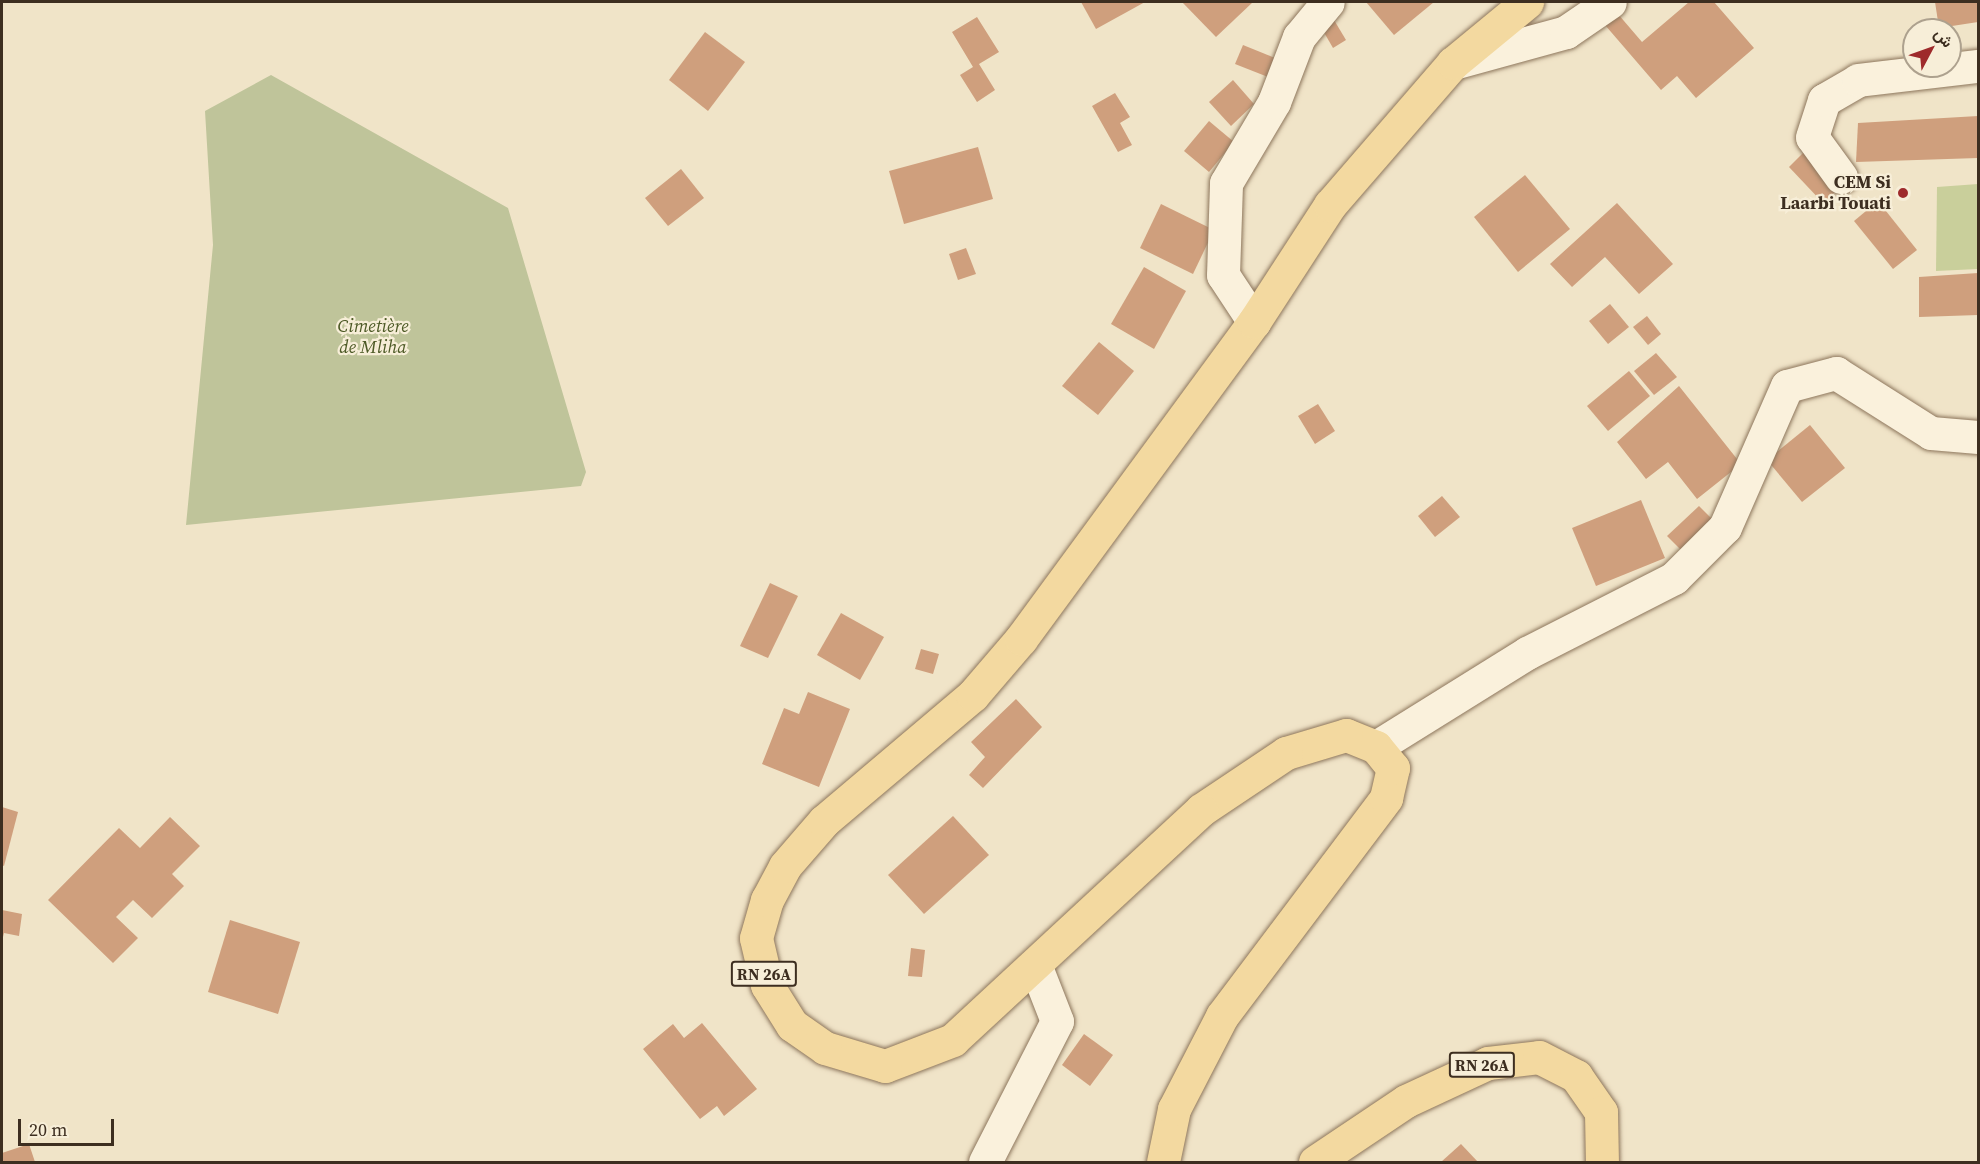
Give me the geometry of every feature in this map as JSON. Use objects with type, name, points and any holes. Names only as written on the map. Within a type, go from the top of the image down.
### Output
[{"type":"main road","name":"RN 26A","points":[[1376,747],[1346,735],[1286,753],[1201,810],[1036,967],[953,1040],[885,1066],[825,1048],[792,1025],[767,986],[756,938],[785,866],[824,821],[974,695],[1021,639],[1254,322],[1330,205],[1453,63],[1527,2]]},
{"type":"main road","points":[[1163,1162],[1174,1109],[1222,1017],[1386,798],[1393,768],[1376,747]]},
{"type":"main road","name":"RN 26A","points":[[1315,1162],[1406,1101],[1488,1063],[1539,1057],[1576,1076],[1601,1112],[1602,1162]]},
{"type":"street","points":[[1254,322],[1223,275],[1226,183],[1274,102],[1299,37],[1328,2]]},
{"type":"street","points":[[1453,63],[1566,32],[1610,2]]},
{"type":"street","points":[[1841,177],[1812,137],[1824,100],[1858,80],[1978,66]]},
{"type":"street","points":[[1376,747],[1527,654],[1674,578],[1725,527],[1787,386],[1836,373],[1931,433],[1978,437]]},
{"type":"street","points":[[985,1162],[1057,1022],[1036,967]]},
{"type":"green space","name":"Cimetière de Mliha","points":[[271,75],[508,208],[586,472],[581,486],[186,525],[213,245],[205,111]]},
{"type":"green space","points":[[1978,184],[1978,269],[1936,271],[1937,187]]},
{"type":"building","points":[[1081,2],[1145,2],[1096,29]]},
{"type":"building","points":[[1182,2],[1253,2],[1216,37]]},
{"type":"building","points":[[1366,2],[1434,2],[1394,35]]},
{"type":"building","points":[[1689,2],[1714,2],[1754,48],[1696,98],[1677,76],[1661,90],[1605,25],[1618,14],[1642,42]]},
{"type":"building","points":[[1935,2],[1978,2],[1978,22],[1962,24],[1962,18],[1937,18]]},
{"type":"building","points":[[1331,15],[1346,40],[1333,48],[1318,22]]},
{"type":"building","points":[[977,17],[999,52],[979,64],[995,90],[977,102],[960,75],[973,67],[952,32]]},
{"type":"building","points":[[705,32],[745,62],[708,111],[669,80]]},
{"type":"building","points":[[1243,45],[1275,58],[1268,77],[1235,64]]},
{"type":"building","points":[[1233,80],[1254,104],[1231,126],[1209,102]]},
{"type":"building","points":[[1115,93],[1130,117],[1120,123],[1132,145],[1118,152],[1092,106]]},
{"type":"building","points":[[1978,116],[1978,158],[1856,162],[1858,123]]},
{"type":"building","points":[[1209,121],[1234,142],[1209,172],[1184,151]]},
{"type":"building","points":[[978,147],[993,199],[904,224],[889,171]]},
{"type":"building","points":[[1806,150],[1841,186],[1823,203],[1789,167]]},
{"type":"building","points":[[681,169],[704,198],[668,226],[645,198]]},
{"type":"building","points":[[1525,175],[1570,229],[1518,272],[1474,217]]},
{"type":"building","points":[[1878,201],[1917,250],[1893,269],[1854,221]]},
{"type":"building","points":[[1617,203],[1673,264],[1639,294],[1605,257],[1572,287],[1550,264]]},
{"type":"building","points":[[1161,204],[1214,230],[1193,274],[1140,248]]},
{"type":"building","points":[[966,248],[976,274],[958,280],[949,254]]},
{"type":"building","points":[[1144,267],[1186,291],[1154,349],[1111,324]]},
{"type":"building","points":[[1978,273],[1978,315],[1919,317],[1919,277]]},
{"type":"building","points":[[1610,304],[1629,327],[1608,344],[1589,321]]},
{"type":"building","points":[[1647,316],[1661,334],[1648,345],[1633,327]]},
{"type":"building","points":[[1099,342],[1134,371],[1098,415],[1062,386]]},
{"type":"building","points":[[1656,353],[1677,377],[1654,395],[1634,371]]},
{"type":"building","points":[[1629,371],[1650,396],[1608,431],[1587,406]]},
{"type":"building","points":[[1679,386],[1741,464],[1697,499],[1668,462],[1646,479],[1617,442]]},
{"type":"building","points":[[1318,404],[1335,431],[1315,444],[1298,416]]},
{"type":"building","points":[[1810,425],[1845,468],[1802,502],[1767,460]]},
{"type":"building","points":[[1442,496],[1460,517],[1435,537],[1418,516]]},
{"type":"building","points":[[1641,500],[1665,558],[1596,586],[1572,528]]},
{"type":"building","points":[[1699,506],[1713,520],[1682,551],[1667,536]]},
{"type":"building","points":[[770,583],[798,596],[768,658],[740,646]]},
{"type":"building","points":[[841,613],[884,637],[860,680],[817,655]]},
{"type":"building","points":[[921,649],[939,654],[933,674],[915,669]]},
{"type":"building","points":[[808,692],[850,709],[819,787],[762,764],[784,708],[799,714]]},
{"type":"building","points":[[1016,699],[1042,727],[983,788],[969,775],[985,757],[971,742]]},
{"type":"building","points":[[2,807],[18,812],[4,866],[2,865]]},
{"type":"building","points":[[953,816],[989,855],[924,914],[888,875]]},
{"type":"building","points":[[170,817],[200,846],[172,874],[184,886],[152,918],[133,900],[116,917],[138,938],[113,963],[48,900],[119,828],[140,848]]},
{"type":"building","points":[[2,910],[22,914],[19,936],[4,933],[2,941]]},
{"type":"building","points":[[230,920],[300,942],[278,1014],[208,992]]},
{"type":"building","points":[[911,948],[925,950],[922,977],[908,976]]},
{"type":"building","points":[[702,1023],[757,1089],[724,1116],[717,1106],[700,1119],[643,1049],[673,1024],[684,1038]]},
{"type":"building","points":[[1084,1034],[1113,1055],[1090,1086],[1062,1065]]},
{"type":"building","points":[[29,1144],[35,1162],[2,1162],[2,1153]]},
{"type":"building","points":[[1461,1144],[1478,1162],[1441,1162]]},
{"type":"place","name":"CEM Si Laarbi Touati","points":[[1903,193]]}]
